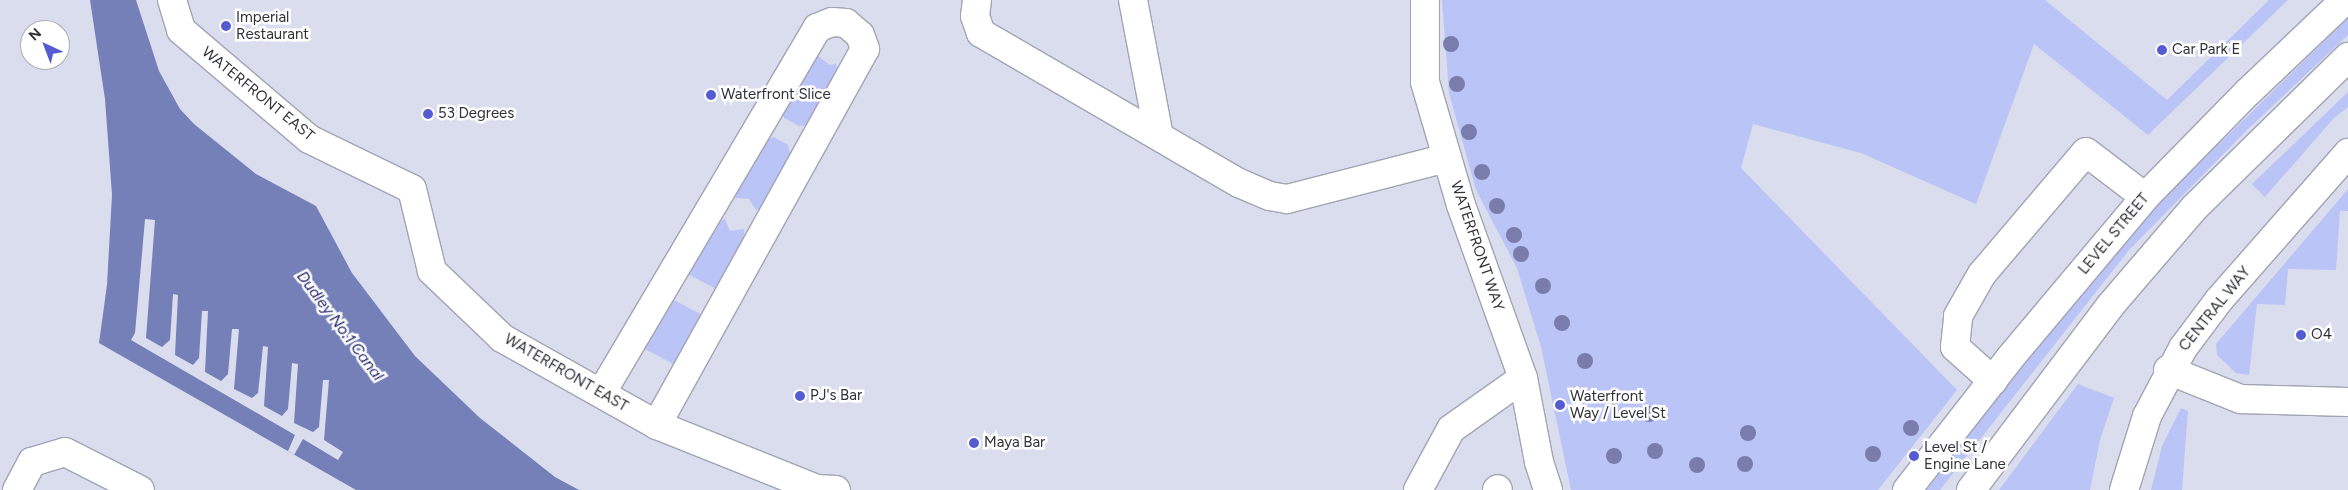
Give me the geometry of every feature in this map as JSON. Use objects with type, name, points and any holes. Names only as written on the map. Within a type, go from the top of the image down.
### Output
[{"type":"street","name":"WATERFRONT EAST","points":[[172,0],[181,30],[309,139],[412,189],[432,270],[502,338],[602,392],[657,425],[817,489],[836,490]]},
{"type":"street","points":[[977,0],[975,16],[981,33],[1239,183],[1287,199],[1447,158]]},
{"type":"street","points":[[1133,0],[1159,136]]},
{"type":"street","name":"WATERFRONT WAY","points":[[1424,0],[1425,82],[1461,205],[1523,378],[1539,462],[1548,490]]},
{"type":"street","name":"LEVEL STREET","points":[[1907,490],[1993,381],[2145,197],[2248,92],[2345,0]]},
{"type":"street","points":[[602,392],[817,28],[832,22],[846,23],[860,36],[865,49],[657,425]]},
{"type":"street","points":[[1971,490],[2110,306],[2194,208],[2348,58]]},
{"type":"street","points":[[1993,381],[1955,347],[1958,316],[1982,274],[2086,152],[2145,197]]},
{"type":"street","name":"CENTRAL WAY","points":[[2124,490],[2146,416],[2168,370],[2202,321],[2348,153]]},
{"type":"street","points":[[2168,370],[2240,399],[2348,402]]},
{"type":"street","points":[[1418,490],[1451,429],[1523,378]]},
{"type":"street","points":[[17,490],[32,462],[65,452],[140,490]]},
{"type":"shaded area","points":[[1442,0],[2045,0],[2167,100],[2269,0],[2288,0],[2148,135],[2034,44],[1976,204],[1861,153],[1753,124],[1741,168],[1957,390],[1878,490],[1571,490],[1541,347],[1517,268],[1476,190],[1449,93]]},
{"type":"shaded area","points":[[2348,18],[2348,35],[2247,130],[2129,250],[1940,490],[1927,490],[2005,385],[2139,222]]},
{"type":"shaded area","points":[[818,56],[830,65],[836,64],[839,75],[811,125],[799,126],[784,118],[780,106],[809,59]]},
{"type":"shaded area","points":[[2348,92],[2348,107],[2333,119],[2265,197],[2252,184]]},
{"type":"shaded area","points":[[774,137],[788,145],[792,160],[765,208],[756,210],[749,199],[736,198],[732,190],[760,141]]},
{"type":"shaded area","points":[[2348,189],[2348,211],[2340,211],[2336,270],[2288,269],[2285,305],[2257,304],[2249,375],[2236,373],[2217,355],[2216,344]]},
{"type":"shaded area","points":[[725,219],[730,231],[744,229],[745,240],[718,290],[686,273],[714,223]]},
{"type":"shaded area","points":[[670,298],[704,316],[677,366],[643,348]]},
{"type":"shaded area","points":[[2078,384],[2114,398],[2100,440],[2090,490],[1999,490]]},
{"type":"shaded area","points":[[2181,408],[2188,411],[2182,490],[2151,490],[2162,446]]},
{"type":"water","name":"Dudley No.1 Canal","points":[[90,0],[136,0],[159,71],[180,109],[194,124],[256,174],[316,206],[352,273],[415,356],[480,418],[555,477],[579,490],[356,490],[99,343],[107,285],[112,195],[105,99]]},
{"type":"pier","points":[[145,219],[155,220],[146,338],[162,347],[170,340],[173,294],[178,295],[175,355],[193,365],[199,358],[202,311],[208,311],[205,372],[221,381],[228,374],[232,329],[239,329],[234,389],[252,398],[258,393],[263,346],[268,347],[264,406],[282,416],[288,409],[292,363],[298,364],[294,423],[313,432],[319,427],[323,380],[329,380],[324,440],[343,452],[338,460],[303,439],[294,455],[288,451],[295,435],[131,340],[135,333]]},
{"type":"place","name":"Imperial Restaurant","points":[[226,26]]},
{"type":"place","name":"Car Park E","points":[[2162,50]]},
{"type":"place","name":"Waterfront Slice","points":[[711,95]]},
{"type":"place","name":"53 Degrees","points":[[428,114]]},
{"type":"place","name":"O4","points":[[2301,335]]},
{"type":"place","name":"PJ's Bar","points":[[800,396]]},
{"type":"place","name":"Waterfront Way / Level St","points":[[1560,405]]},
{"type":"place","name":"Maya Bar","points":[[974,443]]},
{"type":"place","name":"Level St / Engine Lane","points":[[1914,456]]}]
